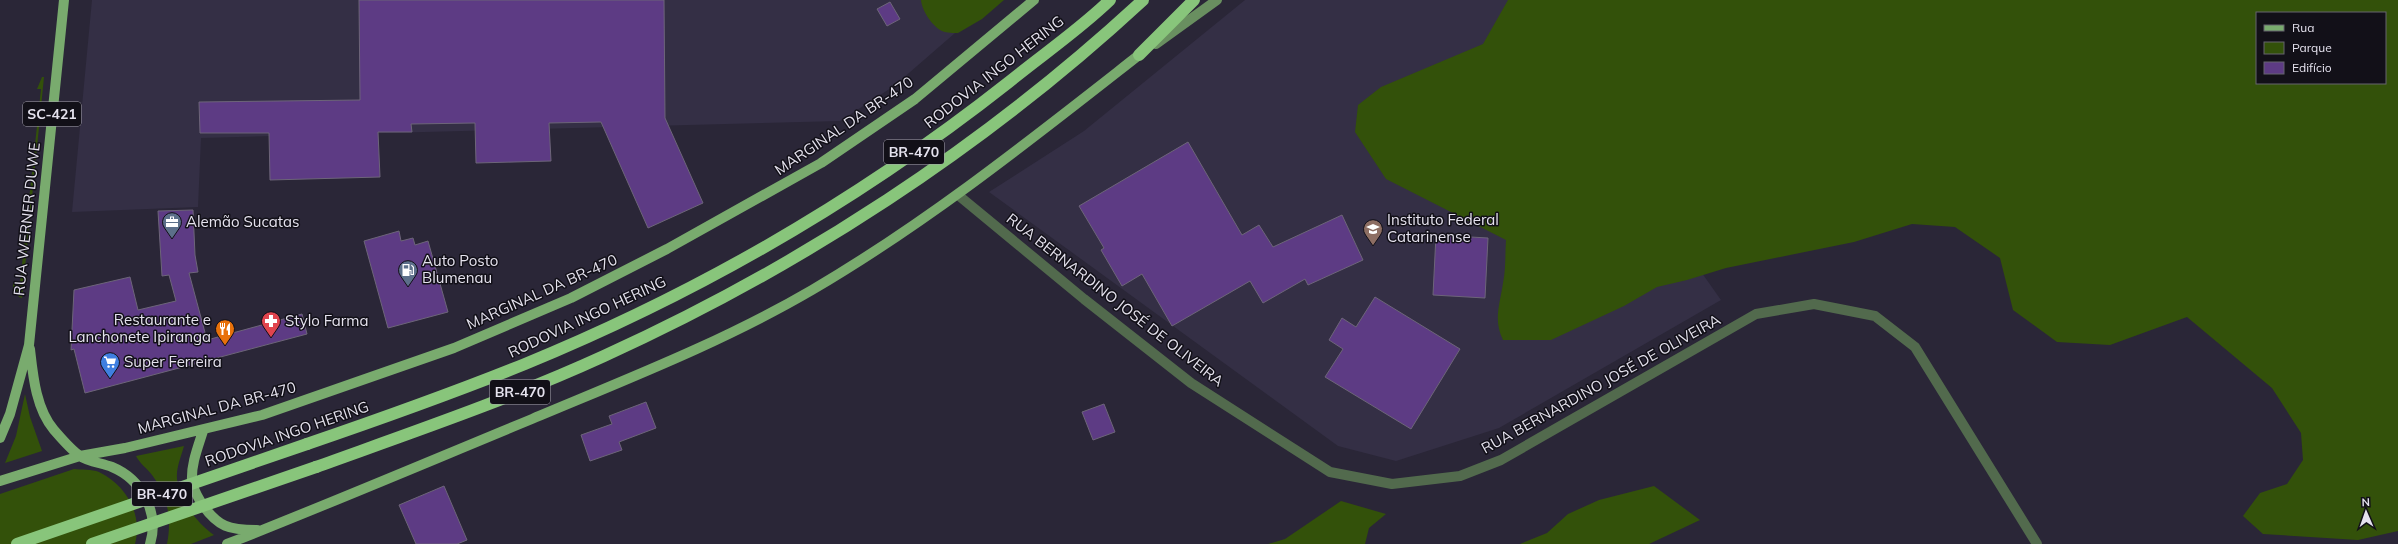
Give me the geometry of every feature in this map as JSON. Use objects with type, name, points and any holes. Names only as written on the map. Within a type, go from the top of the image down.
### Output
[{"type":"highway","name":"RODOVIA INGO HERING","points":[[17,544],[432,401],[526,364],[600,331],[769,245],[832,208],[957,123],[1110,0]]},
{"type":"highway","name":"BR-470","points":[[92,544],[316,467],[537,385],[604,356],[716,302],[843,230],[970,143],[1060,72],[1143,0]]},
{"type":"highway","points":[[1139,56],[1194,0]]},
{"type":"main road","name":"RUA WERNER DUWE","points":[[0,438],[10,414],[29,345],[64,0]]},
{"type":"main road","name":"MARGINAL DA BR-470","points":[[0,481],[80,456],[204,431],[262,416],[454,348],[571,298],[667,249],[820,163],[915,99],[1034,0]]},
{"type":"main road","points":[[227,544],[657,367],[746,325],[810,291],[888,244],[958,195],[1139,56],[1217,0]]},
{"type":"main road","name":"RUA WERNER DUWE","points":[[29,345],[35,386],[42,408],[53,429],[80,456]]},
{"type":"main road","points":[[204,431],[193,462],[192,483],[196,494],[209,514],[220,524],[238,530],[262,530]]},
{"type":"main road","points":[[80,456],[113,467],[134,480],[145,495],[151,513],[152,536],[150,544]]},
{"type":"street","name":"RUA BERNARDINO JOSÉ DE OLIVEIRA","points":[[958,195],[1084,299],[1191,383],[1330,472],[1392,484],[1460,476],[1501,460],[1756,314],[1814,304],[1875,316],[1915,347],[2037,544]]},
{"type":"shaded area","points":[[92,0],[993,0],[894,86],[840,121],[201,138],[198,207],[72,212]]},
{"type":"shaded area","name":"Instituto Federal Catarinense","points":[[1245,0],[1509,0],[1721,300],[1499,428],[1396,461],[1338,446],[989,192],[1084,131]]},
{"type":"green space","points":[[921,0],[1004,0],[982,19],[958,33],[950,33],[938,29],[931,22],[925,13]]},
{"type":"green space","points":[[1508,0],[2398,0],[2398,531],[2358,540],[2263,534],[2243,516],[2260,493],[2287,484],[2303,460],[2301,433],[2272,388],[2187,317],[2110,345],[2057,342],[2013,310],[2000,258],[1955,227],[1912,224],[1854,242],[1726,268],[1687,280],[1657,287],[1624,306],[1551,340],[1503,340],[1498,326],[1498,312],[1505,272],[1506,240],[1386,179],[1355,132],[1358,105],[1381,87],[1483,44]]},
{"type":"green space","points":[[42,77],[44,77],[22,298],[19,297],[13,287],[13,283],[20,283],[41,89],[37,89]]},
{"type":"green space","points":[[25,394],[30,417],[42,451],[5,463],[16,436]]},
{"type":"green space","points":[[184,446],[177,471],[179,487],[190,511],[201,524],[214,535],[191,544],[167,544],[169,517],[165,499],[157,483],[136,456]]},
{"type":"green space","points":[[74,469],[99,472],[109,478],[124,493],[130,502],[137,522],[135,544],[0,544],[0,494]]},
{"type":"green space","points":[[1654,486],[1700,520],[1649,544],[1520,544],[1547,533],[1568,514],[1599,500]]},
{"type":"green space","points":[[1341,501],[1386,514],[1369,528],[1365,544],[1268,544],[1285,539]]},
{"type":"building","points":[[359,0],[664,0],[665,118],[703,203],[648,228],[601,122],[549,123],[551,161],[476,163],[475,123],[411,124],[412,132],[378,132],[380,177],[270,180],[269,133],[200,133],[199,102],[360,100]]},
{"type":"building","points":[[890,2],[900,19],[887,26],[877,9]]},
{"type":"building","points":[[1188,142],[1242,235],[1259,225],[1273,247],[1342,215],[1363,260],[1308,285],[1305,279],[1263,303],[1250,281],[1172,326],[1142,274],[1122,286],[1101,250],[1104,248],[1079,206]]},
{"type":"building","points":[[193,210],[195,255],[198,272],[189,273],[207,340],[302,314],[307,334],[85,393],[74,349],[71,350],[74,290],[130,277],[138,310],[176,301],[169,275],[162,276],[158,211]]},
{"type":"building","points":[[399,231],[401,241],[413,238],[415,245],[428,241],[448,312],[388,328],[364,241]]},
{"type":"building","points":[[1436,235],[1488,238],[1485,298],[1433,295]]},
{"type":"building","points":[[1375,297],[1460,349],[1411,429],[1325,377],[1343,349],[1329,340],[1342,318],[1356,327]]},
{"type":"building","points":[[646,402],[656,428],[619,442],[622,450],[590,461],[581,435],[612,424],[609,416]]},
{"type":"building","points":[[1104,404],[1115,432],[1093,440],[1082,412]]},
{"type":"building","points":[[444,486],[467,540],[457,544],[416,544],[399,505]]},
{"type":"place","name":"Alemão Sucatas","points":[[172,239]]},
{"type":"place","name":"Instituto Federal Catarinense","points":[[1373,246]]},
{"type":"place","name":"Auto Posto Blumenau","points":[[408,287]]},
{"type":"place","name":"Stylo Farma","points":[[271,338]]},
{"type":"place","name":"Restaurante e Lanchonete Ipiranga","points":[[225,346]]},
{"type":"place","name":"Super Ferreira","points":[[110,379]]}]
